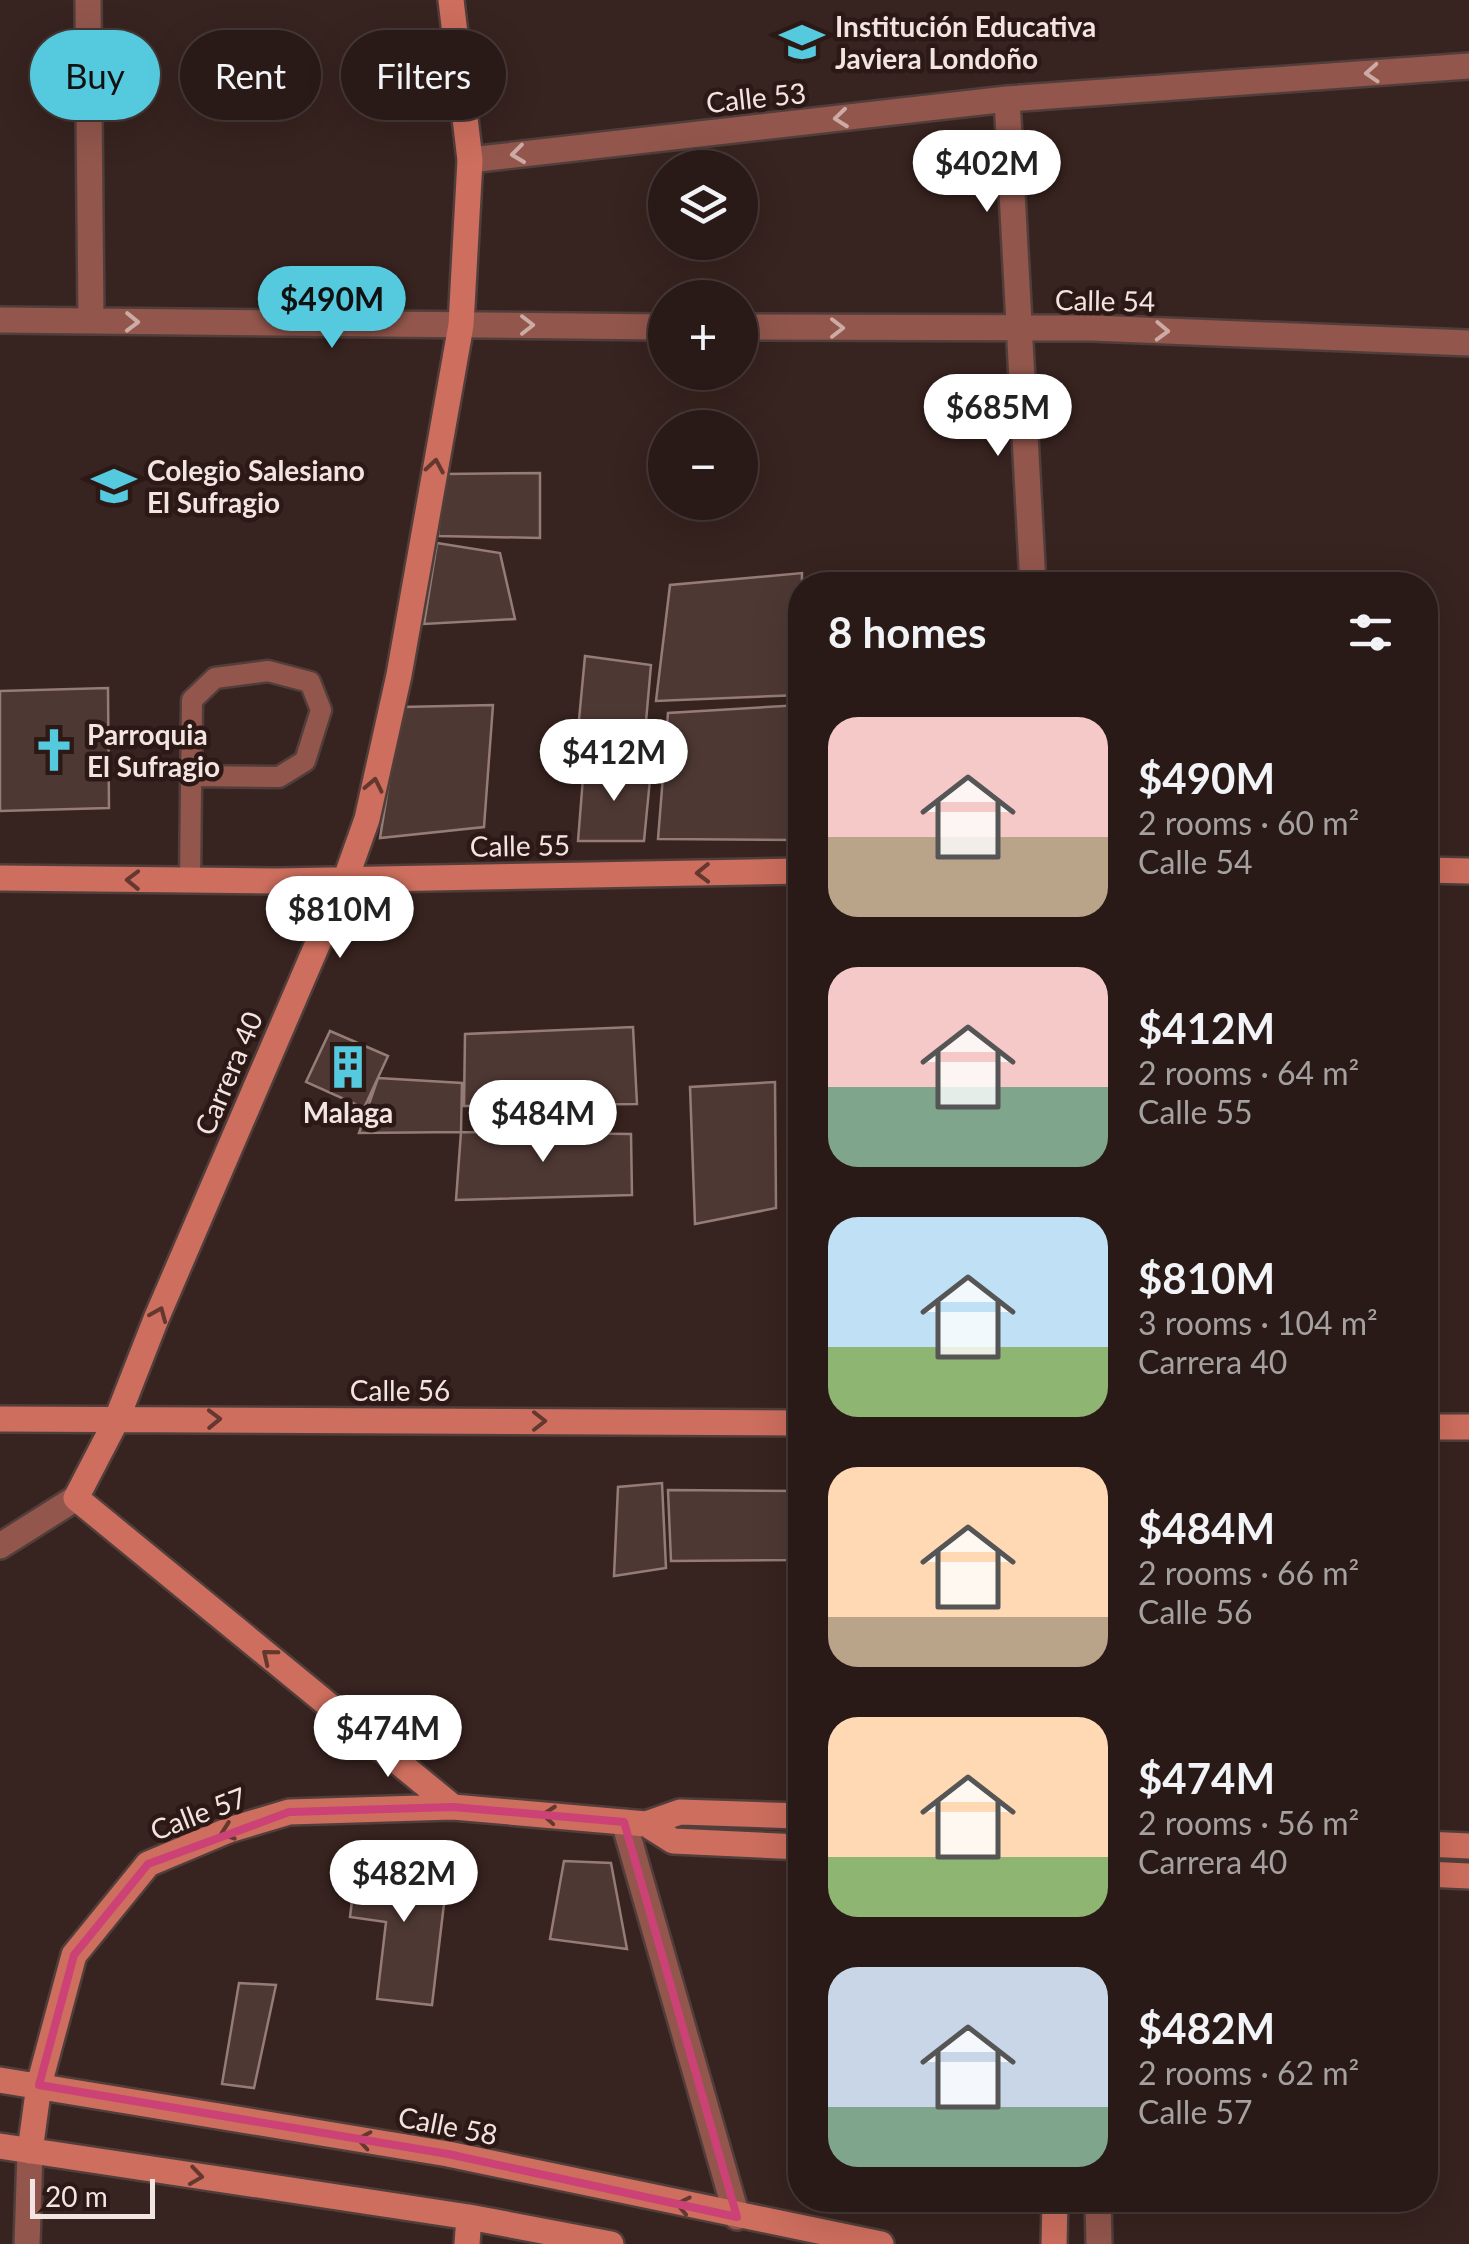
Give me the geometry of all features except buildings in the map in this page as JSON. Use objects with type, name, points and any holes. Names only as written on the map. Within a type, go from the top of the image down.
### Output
[{"type":"street","points":[[88,0],[91,321]]},
{"type":"street","name":"Carrera 40","points":[[76,1498],[116,1421],[346,878],[367,818],[398,675],[461,325],[470,160],[450,0]]},
{"type":"street","name":"Calle 53","points":[[470,160],[1007,99],[1469,66]]},
{"type":"street","points":[[1007,99],[1032,572]]},
{"type":"street","points":[[0,320],[648,327]]},
{"type":"street","name":"Calle 54","points":[[758,327],[1092,328],[1469,343]]},
{"type":"street","points":[[1438,870],[1469,871]]},
{"type":"street","name":"Calle 55","points":[[0,878],[190,881],[788,871]]},
{"type":"street","name":"Calle 56","points":[[0,1418],[788,1424]]},
{"type":"street","points":[[1438,1427],[1469,1427]]},
{"type":"street","points":[[0,1546],[76,1498],[453,1807]]},
{"type":"street","name":"Calle 57","points":[[30,2152],[39,2086],[74,1954],[148,1864],[229,1830],[289,1812],[453,1807],[635,1823],[680,1812],[788,1816]]},
{"type":"street","points":[[635,1823],[737,2216]]},
{"type":"street","name":"Calle 57","points":[[635,1823],[674,1842],[788,1847]]},
{"type":"street","points":[[1438,1845],[1469,1846]]},
{"type":"street","points":[[1438,1875],[1469,1876]]},
{"type":"street","name":"Calle 58","points":[[0,2080],[448,2154],[881,2244]]},
{"type":"street","points":[[0,2146],[470,2216],[611,2244]]},
{"type":"street","points":[[27,2244],[30,2152]]},
{"type":"street","points":[[1031,2244],[1051,2212]]},
{"type":"street","points":[[1054,2244],[1055,2212]]},
{"type":"street","points":[[1098,2212],[1099,2244]]},
{"type":"street","points":[[467,2244],[470,2216]]},
{"type":"lane","points":[[190,881],[191,776],[192,700],[215,678],[268,672],[310,682],[321,710],[304,760],[279,777],[191,776]]},
{"type":"highlighted area","points":[[453,1807],[624,1822],[737,2217],[448,2154],[39,2085],[74,1955],[148,1864],[289,1812]]},
{"type":"place","name":"Institución Educativa Javiera Londoño","points":[[802,42]]},
{"type":"place","name":"Colegio Salesiano El Sufragio","points":[[114,486]]},
{"type":"place","name":"Parroquia El Sufragio","points":[[54,750]]},
{"type":"place","name":"Malaga","points":[[348,1067]]}]
